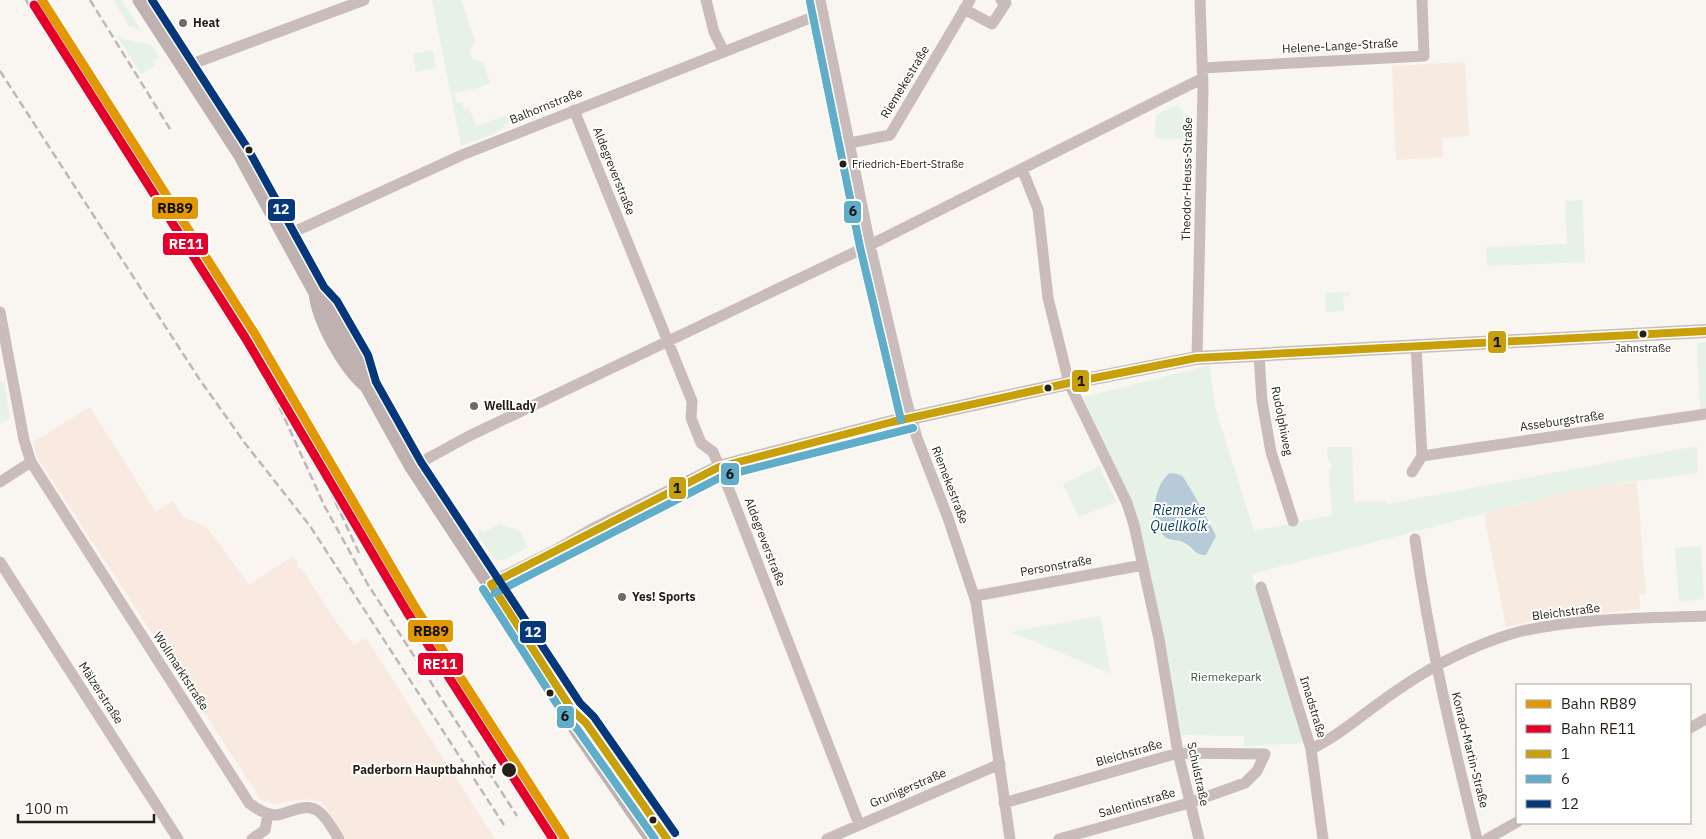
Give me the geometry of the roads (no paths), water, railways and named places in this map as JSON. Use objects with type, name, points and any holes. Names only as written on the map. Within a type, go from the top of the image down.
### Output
[{"type":"main road","points":[[140,0],[240,154],[316,293],[328,306],[359,360],[367,386],[412,467],[491,584],[572,710],[586,723],[667,839]]},
{"type":"main road","points":[[572,710],[572,720],[576,729],[652,839]]},
{"type":"street","points":[[184,67],[364,0]]},
{"type":"street","points":[[706,0],[714,32],[724,52]]},
{"type":"street","name":"Riemekestraße","points":[[820,0],[870,245],[911,418],[975,596],[1010,839]]},
{"type":"street","name":"Riemekestraße","points":[[850,143],[890,135],[967,4],[992,24],[1006,3],[1001,0]]},
{"type":"street","name":"Theodor-Heuss-Straße","points":[[1197,358],[1203,80],[1200,0]]},
{"type":"street","name":"Helene-Lange-Straße","points":[[1202,68],[1424,56],[1422,0]]},
{"type":"street","name":"Balhornstraße","points":[[285,236],[462,155],[823,13]]},
{"type":"street","points":[[412,467],[469,436],[870,245],[1191,84],[1203,80]]},
{"type":"street","name":"Aldegreverstraße","points":[[574,110],[692,401],[691,418],[694,426],[701,443],[713,452],[859,824]]},
{"type":"street","name":"Schulstraße","points":[[1022,169],[1038,209],[1048,298],[1069,383],[1127,503],[1143,565],[1178,753],[1199,839]]},
{"type":"street","name":"Wollmarktstraße","points":[[0,312],[5,370],[31,462],[249,803],[268,814]]},
{"type":"street","points":[[491,584],[719,467],[911,418],[1069,383],[1197,358],[1706,331]]},
{"type":"street","points":[[1412,472],[1422,456],[1416,345]]},
{"type":"street","name":"Rudolphiweg","points":[[1259,355],[1262,401],[1272,452],[1293,520]]},
{"type":"street","name":"Asseburgstraße","points":[[1422,456],[1706,414]]},
{"type":"street","points":[[0,482],[31,462]]},
{"type":"street","points":[[1415,539],[1425,614],[1436,666]]},
{"type":"street","name":"Mälzerstraße","points":[[0,562],[178,839]]},
{"type":"street","name":"Personstraße","points":[[975,596],[1143,565]]},
{"type":"street","name":"Imadstraße","points":[[1261,587],[1311,749],[1323,839]]},
{"type":"street","name":"Bleichstraße","points":[[1311,749],[1337,734],[1372,708],[1436,666],[1508,635],[1539,628],[1635,618],[1706,616]]},
{"type":"street","name":"Konrad-Martin-Straße","points":[[1436,666],[1478,839]]},
{"type":"street","points":[[1691,727],[1706,719]]},
{"type":"street","name":"Bleichstraße","points":[[1004,804],[1178,753],[1265,754]]},
{"type":"street","name":"Salentinstraße","points":[[1059,839],[1091,835],[1245,783],[1257,771],[1265,754]]},
{"type":"street","name":"Grunigerstraße","points":[[827,839],[1000,764]]},
{"type":"street","points":[[252,839],[265,830],[268,814],[277,815],[300,808],[312,808],[319,811],[339,839]]},
{"type":"street","points":[[1487,839],[1516,823]]},
{"type":"water","name":"Riemeke Quellkolk","points":[[1170,473],[1175,473],[1185,479],[1216,536],[1206,555],[1199,554],[1183,542],[1165,537],[1160,531],[1155,513],[1155,504],[1160,486],[1164,478]]},
{"type":"railway","points":[[26,0],[245,341],[279,406],[325,507],[367,583],[517,816]]},
{"type":"railway","points":[[90,0],[170,129]]},
{"type":"railway","points":[[0,71],[200,380],[244,442],[310,526],[504,825]]},
{"type":"railway","points":[[272,373],[297,419],[359,553]]},
{"type":"rail line","name":"RB89","points":[[42,0],[255,334],[415,607],[565,839]]},
{"type":"rail line","name":"RE11","points":[[34,5],[246,339],[407,612],[553,839]]},
{"type":"place","name":"Heat","points":[[183,23]]},
{"type":"place","name":"Friedrich-Ebert-Straße","points":[[843,164]]},
{"type":"place","name":"Jahnstraße","points":[[1643,334]]},
{"type":"place","name":"WellLady","points":[[474,406]]},
{"type":"place","name":"Yes! Sports","points":[[622,597]]},
{"type":"place","name":"Paderborn Hauptbahnhof","points":[[509,770]]},
{"type":"park label","name":"Riemekepark","points":[[1226,677]]}]
